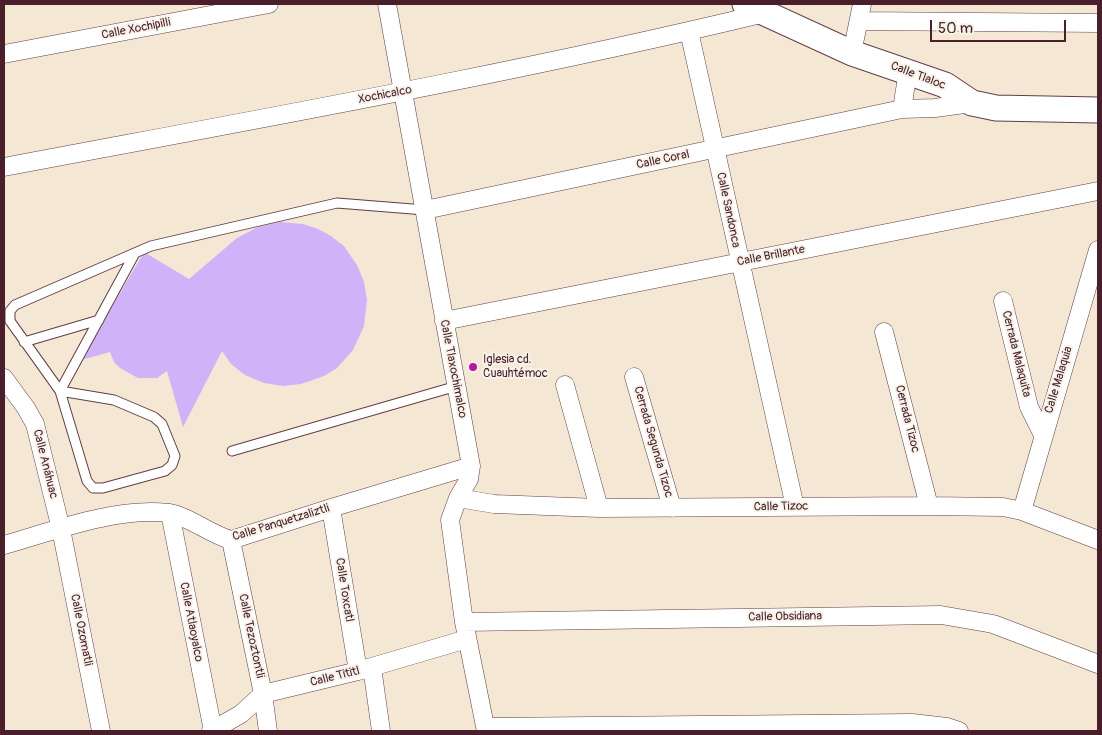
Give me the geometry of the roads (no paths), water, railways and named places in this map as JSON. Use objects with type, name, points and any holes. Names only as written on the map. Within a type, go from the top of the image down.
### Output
[{"type":"street","name":"Calle Xochipilli","points":[[4,54],[269,4]]},
{"type":"street","name":"Calle Tlaxochimalco","points":[[387,4],[471,466],[469,480],[458,498],[450,520],[464,622],[486,729]]},
{"type":"street","name":"Xochicalco","points":[[4,168],[403,92],[689,31],[755,8]]},
{"type":"street","name":"Calle Tlaloc","points":[[755,8],[852,53],[945,85],[972,103],[996,108],[1098,110]]},
{"type":"street","points":[[852,53],[860,12],[1098,23]]},
{"type":"street","name":"Calle Sandonca","points":[[689,31],[794,507]]},
{"type":"street","points":[[902,109],[908,71]]},
{"type":"street","name":"Calle Coral","points":[[424,210],[902,109],[935,108],[972,103]]},
{"type":"street","name":"Calle Brillante","points":[[444,321],[1098,191]]},
{"type":"street","name":"Calle Malaquia","points":[[1022,511],[1098,250]]},
{"type":"street","name":"Cerrada Malaquita","points":[[1003,301],[1029,406],[1043,435]]},
{"type":"street","name":"Cerrada Tizoc","points":[[884,332],[929,506]]},
{"type":"street","name":"Cerrada Segunda Tizoc","points":[[634,377],[672,508]]},
{"type":"street","name":"Calle Anáhuac","points":[[4,378],[35,424],[61,529]]},
{"type":"street","points":[[565,384],[599,508]]},
{"type":"street","name":"Calle Panquetzaliztli","points":[[4,545],[112,516],[138,513],[170,513],[196,524],[219,537],[231,540],[471,466]]},
{"type":"street","name":"Calle Tizoc","points":[[458,498],[494,504],[599,508],[1003,507],[1022,511],[1098,540]]},
{"type":"street","name":"Calle Toxcatl","points":[[331,508],[365,669],[381,731]]},
{"type":"street","name":"Calle Atlaoyalco","points":[[170,513],[212,731]]},
{"type":"street","name":"Calle Ozomatli","points":[[61,529],[101,731]]},
{"type":"street","name":"Calle Tezoztontli","points":[[231,540],[263,694],[268,731]]},
{"type":"street","name":"Calle Obsidiana","points":[[464,622],[940,615],[993,624],[1098,664]]},
{"type":"street","name":"Calle Tititl","points":[[212,731],[241,714],[263,694],[365,669],[468,639]]},
{"type":"street","points":[[486,729],[912,724],[947,727],[959,731]]},
{"type":"lane","points":[[60,391],[114,400],[154,417],[162,424],[175,456],[172,465],[165,472],[103,488],[93,488],[87,481],[60,391],[10,321],[10,311],[16,305],[151,246],[336,203],[424,210]]},
{"type":"lane","points":[[60,391],[135,253]]},
{"type":"lane","points":[[24,342],[99,320]]},
{"type":"lane","points":[[232,451],[457,386]]},
{"type":"place","name":"Iglesia cd. Cuauhtémoc","points":[[473,367]]}]
